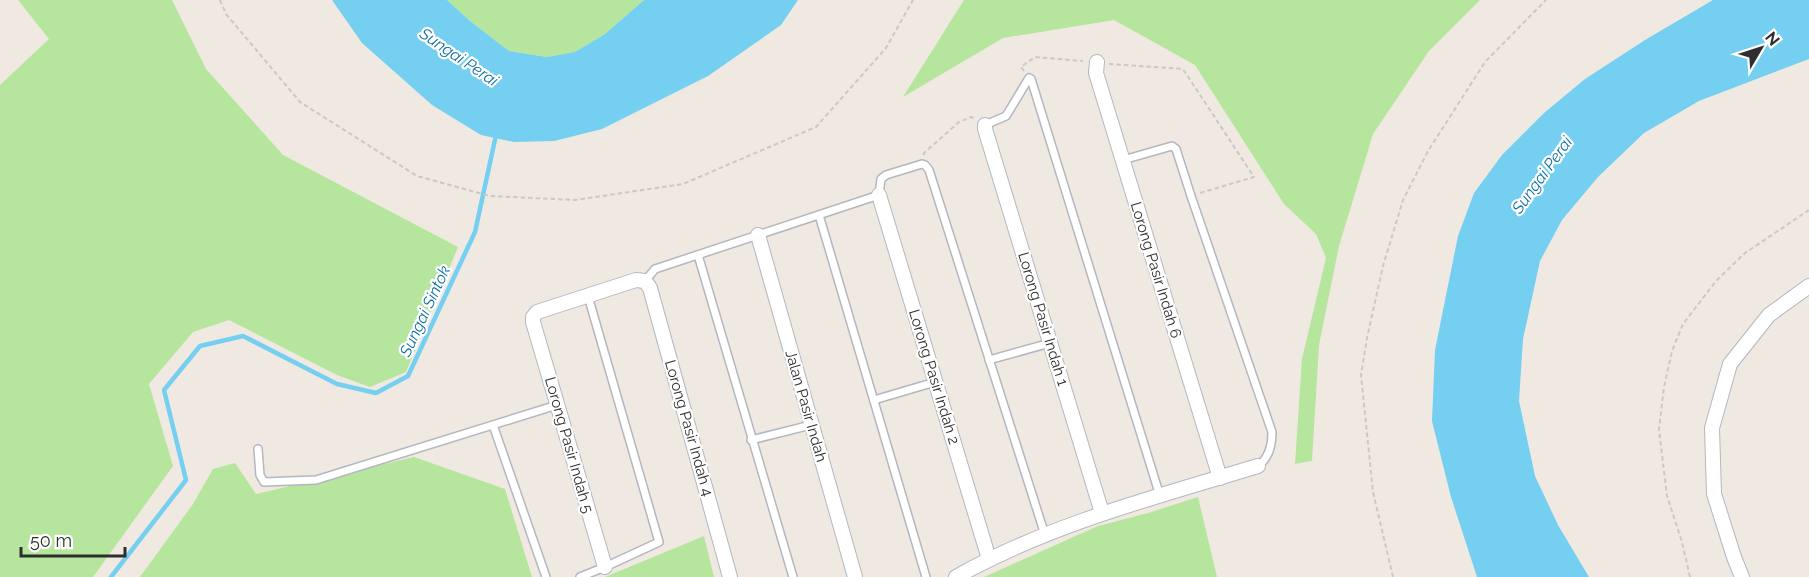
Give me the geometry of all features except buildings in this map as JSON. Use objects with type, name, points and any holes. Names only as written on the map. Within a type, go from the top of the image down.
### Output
[{"type":"street","name":"Lorong Pasir Indah 6","points":[[1097,62],[1096,73],[1220,478]]},
{"type":"street","name":"Lorong Pasir Indah 1","points":[[985,125],[1102,513]]},
{"type":"street","name":"Lorong Pasir Indah 2","points":[[879,195],[989,559]]},
{"type":"street","name":"Jalan Pasir Indah","points":[[758,235],[855,577]]},
{"type":"street","points":[[588,296],[636,280],[645,281]]},
{"type":"street","name":"Lorong Pasir Indah 4","points":[[645,281],[650,288],[730,577]]},
{"type":"street","points":[[1742,577],[1714,494],[1713,428],[1730,364],[1769,315],[1809,286]]},
{"type":"street","name":"Lorong Pasir Indah 5","points":[[588,296],[537,312],[533,316],[533,322],[605,567]]},
{"type":"street","points":[[956,577],[989,559],[1102,513],[1258,466]]},
{"type":"lane","points":[[985,125],[1006,116],[1029,78],[1031,79],[1160,496]]},
{"type":"lane","points":[[1123,160],[1172,146],[1176,149],[1272,432],[1272,442],[1266,460],[1258,466]]},
{"type":"lane","points":[[645,281],[655,269],[879,195],[880,179],[886,175],[922,164],[928,166],[1045,536]]},
{"type":"lane","points":[[819,215],[926,577]]},
{"type":"lane","points":[[698,255],[793,577]]},
{"type":"lane","points":[[580,577],[659,542],[588,296]]},
{"type":"lane","points":[[989,360],[1050,343]]},
{"type":"lane","points":[[874,400],[935,382]]},
{"type":"lane","points":[[258,449],[260,475],[264,482],[316,480],[557,405]]},
{"type":"lane","points":[[493,425],[546,577]]},
{"type":"lane","points":[[751,440],[812,425]]},
{"type":"path","points":[[220,0],[226,14],[300,102],[417,176],[490,196],[575,200],[683,184],[816,127],[886,48],[913,0]]},
{"type":"path","points":[[1393,577],[1373,492],[1361,375],[1366,338],[1383,266],[1403,200],[1428,151],[1485,62],[1546,0]]},
{"type":"path","points":[[1029,78],[1021,67],[1035,57],[1183,69],[1254,177],[1191,196]]},
{"type":"path","points":[[922,164],[924,153],[959,122],[971,117],[985,125]]},
{"type":"path","points":[[1690,577],[1682,542],[1667,496],[1659,430],[1671,351],[1683,324],[1716,281],[1745,253],[1809,210]]},
{"type":"green space","points":[[18,0],[172,0],[206,69],[283,155],[458,247],[406,372],[370,387],[337,375],[229,320],[193,332],[149,384],[173,466],[93,577],[0,577],[0,85],[49,39]]},
{"type":"green space","points":[[447,0],[644,0],[605,34],[575,52],[547,57],[509,51]]},
{"type":"green space","points":[[964,0],[1480,0],[1429,51],[1373,134],[1339,246],[1319,345],[1312,461],[1295,464],[1302,359],[1326,258],[1316,234],[1284,204],[1195,65],[1114,20],[1003,38],[903,97]]},
{"type":"green space","points":[[414,457],[505,489],[532,577],[140,577],[193,504],[213,469],[235,463],[256,494]]},
{"type":"green space","points":[[1198,497],[1217,577],[984,577],[1098,526]]},
{"type":"green space","points":[[704,536],[714,577],[605,577]]},
{"type":"water","name":"Sungai Perai","points":[[332,0],[447,0],[509,51],[547,57],[575,52],[605,34],[644,0],[798,0],[781,25],[708,76],[602,129],[554,141],[514,142],[481,135],[432,105],[362,43]]},
{"type":"water","name":"Sungai Perai","points":[[1713,0],[1809,0],[1809,59],[1699,101],[1644,133],[1598,177],[1562,220],[1540,261],[1523,339],[1519,401],[1535,476],[1558,525],[1589,577],[1477,577],[1451,497],[1432,421],[1435,350],[1458,236],[1474,193],[1502,155],[1544,113],[1585,79]]},
{"type":"waterway","name":"Sungai Sintok","points":[[111,577],[186,480],[164,390],[200,346],[243,336],[337,384],[376,393],[408,376],[475,232],[496,135]]}]
